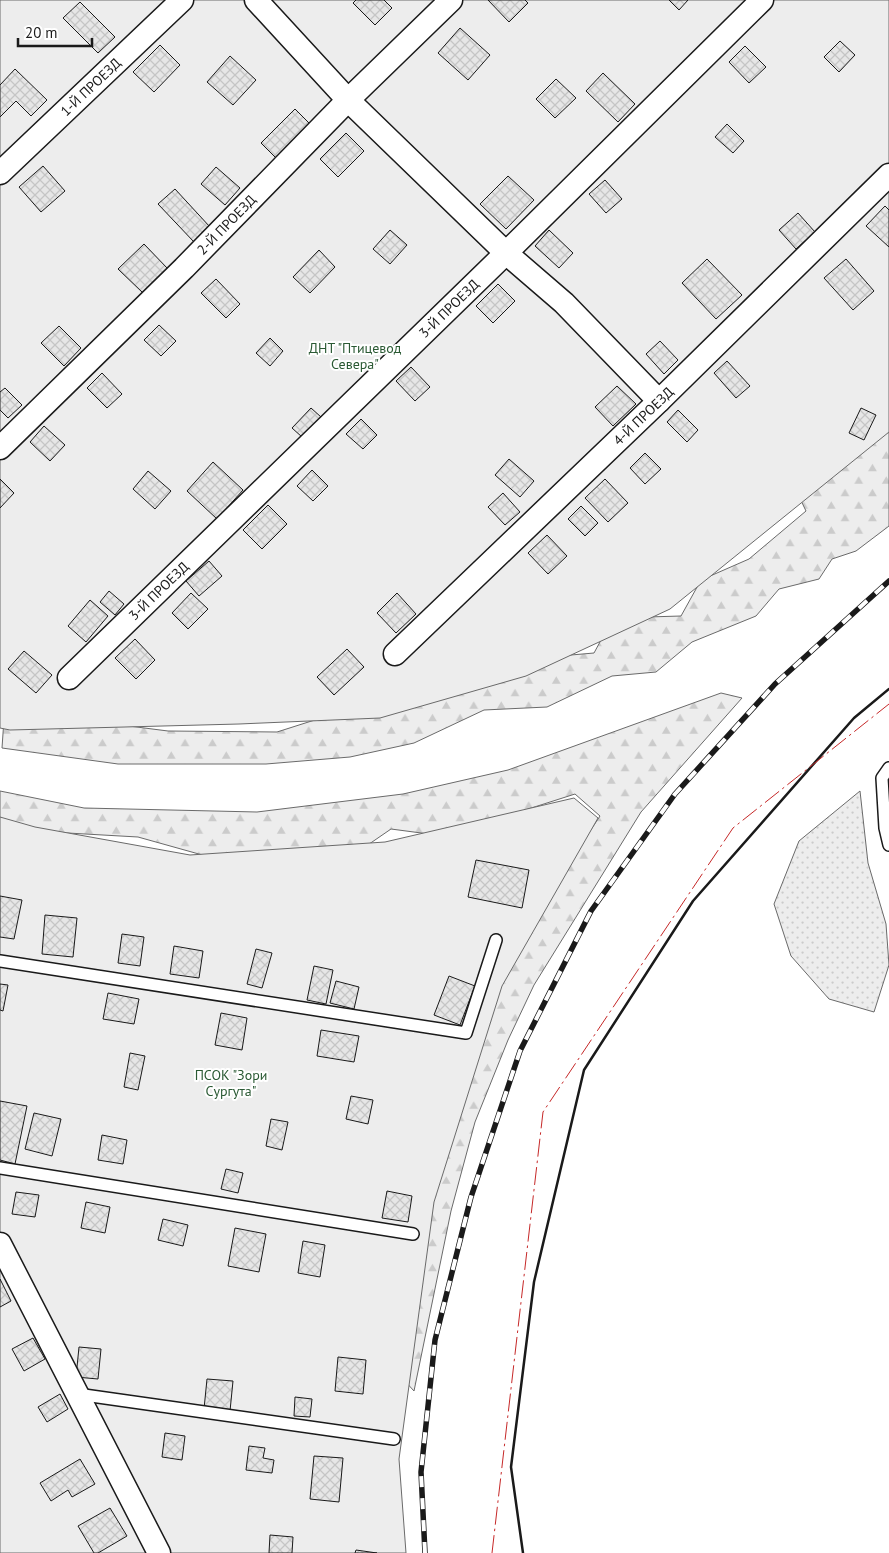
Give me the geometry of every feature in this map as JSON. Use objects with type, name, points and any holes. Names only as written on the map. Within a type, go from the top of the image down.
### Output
[{"type":"street","name":"1-Й ПРОЕЗД","points":[[0,174],[182,0]]},
{"type":"street","points":[[256,0],[348,100],[506,253],[564,303],[659,401]]},
{"type":"street","name":"2-Й ПРОЕЗД","points":[[0,448],[184,268],[348,100],[451,0]]},
{"type":"street","name":"3-Й ПРОЕЗД","points":[[69,678],[506,253],[762,0]]},
{"type":"street","name":"4-Й ПРОЕЗД","points":[[395,654],[659,401],[889,175]]},
{"type":"street","points":[[0,1244],[159,1553]]},
{"type":"lane","points":[[889,768],[882,778],[885,828],[889,845]]},
{"type":"lane","points":[[0,961],[466,1033],[496,940]]},
{"type":"lane","points":[[0,1168],[413,1234]]},
{"type":"lane","points":[[77,1394],[394,1439]]},
{"type":"green space","name":"ДНТ \"Птицевод Севера\"","points":[[0,0],[889,0],[889,432],[670,609],[526,676],[380,718],[239,724],[10,730],[0,728]]},
{"type":"green space","points":[[889,395],[889,526],[856,551],[832,559],[819,579],[779,589],[756,616],[692,642],[656,672],[612,676],[547,707],[484,710],[414,743],[350,757],[266,764],[118,764],[2,748],[4,719],[74,719],[168,731],[277,732],[343,711],[433,667],[594,653],[613,618],[681,616],[701,580],[749,559],[806,511],[784,465]]},
{"type":"green space","points":[[721,693],[742,698],[641,812],[534,985],[508,1040],[475,1122],[451,1211],[414,1391],[404,1380],[427,1224],[474,1046],[517,941],[600,816],[575,794],[444,836],[391,829],[359,851],[206,856],[138,837],[50,832],[0,820],[0,791],[84,808],[257,812],[403,794],[508,770]]},
{"type":"green space","points":[[860,791],[868,863],[886,924],[889,965],[874,1012],[829,999],[791,956],[774,904],[799,841]]},
{"type":"green space","name":"ПСОК \"Зори Сургута\"","points":[[574,798],[598,818],[502,986],[434,1202],[399,1459],[406,1553],[0,1553],[0,817],[35,827],[190,855],[385,842]]},
{"type":"building","points":[[356,0],[384,0],[392,8],[375,25],[353,3]]},
{"type":"building","points":[[488,0],[525,0],[528,3],[509,22]]},
{"type":"building","points":[[669,0],[688,0],[679,10]]},
{"type":"building","points":[[80,2],[115,37],[98,53],[63,18]]},
{"type":"building","points":[[460,28],[490,55],[468,80],[438,53]]},
{"type":"building","points":[[840,41],[855,55],[839,72],[824,57]]},
{"type":"building","points":[[160,45],[180,65],[154,92],[133,72]]},
{"type":"building","points":[[745,46],[766,67],[749,83],[729,62]]},
{"type":"building","points":[[230,56],[256,80],[233,105],[207,82]]},
{"type":"building","points":[[15,69],[47,100],[31,116],[16,101],[0,117],[0,85]]},
{"type":"building","points":[[603,73],[635,104],[618,122],[586,91]]},
{"type":"building","points":[[556,79],[576,98],[555,118],[536,99]]},
{"type":"building","points":[[295,109],[313,127],[279,161],[261,143]]},
{"type":"building","points":[[727,124],[744,141],[733,153],[715,137]]},
{"type":"building","points":[[346,133],[364,151],[338,177],[320,159]]},
{"type":"building","points":[[43,166],[65,191],[41,212],[19,187]]},
{"type":"building","points":[[216,167],[240,188],[225,205],[201,184]]},
{"type":"building","points":[[508,176],[534,200],[506,229],[480,204]]},
{"type":"building","points":[[605,180],[622,199],[606,213],[589,194]]},
{"type":"building","points":[[175,189],[210,227],[194,242],[158,204]]},
{"type":"building","points":[[885,206],[889,210],[889,247],[866,226]]},
{"type":"building","points":[[798,213],[815,232],[796,249],[779,230]]},
{"type":"building","points":[[390,230],[407,245],[390,264],[373,249]]},
{"type":"building","points":[[549,230],[573,253],[559,268],[535,246]]},
{"type":"building","points":[[144,244],[168,269],[143,293],[118,269]]},
{"type":"building","points":[[319,250],[335,267],[310,293],[293,277]]},
{"type":"building","points":[[707,259],[742,295],[716,319],[682,283]]},
{"type":"building","points":[[846,259],[874,291],[853,310],[824,278]]},
{"type":"building","points":[[216,279],[240,304],[226,318],[201,293]]},
{"type":"building","points":[[498,284],[515,301],[493,323],[476,306]]},
{"type":"building","points":[[159,325],[176,341],[161,356],[144,340]]},
{"type":"building","points":[[59,326],[81,348],[64,366],[41,343]]},
{"type":"building","points":[[270,338],[283,351],[270,366],[256,353]]},
{"type":"building","points":[[660,341],[678,360],[664,374],[646,354]]},
{"type":"building","points":[[727,361],[750,386],[736,398],[714,373]]},
{"type":"building","points":[[411,367],[430,387],[415,401],[396,381]]},
{"type":"building","points":[[102,373],[122,394],[107,408],[87,388]]},
{"type":"building","points":[[617,386],[636,404],[613,426],[595,407]]},
{"type":"building","points":[[5,388],[22,405],[8,418],[0,410],[0,392]]},
{"type":"building","points":[[311,408],[321,417],[302,437],[292,428]]},
{"type":"building","points":[[861,408],[876,415],[864,440],[849,433]]},
{"type":"building","points":[[678,410],[698,430],[687,442],[667,422]]},
{"type":"building","points":[[361,419],[377,435],[363,449],[346,434]]},
{"type":"building","points":[[44,426],[65,445],[50,461],[30,442]]},
{"type":"building","points":[[645,453],[661,469],[645,484],[630,468]]},
{"type":"building","points":[[509,459],[534,481],[520,497],[495,475]]},
{"type":"building","points":[[213,462],[243,490],[217,519],[187,491]]},
{"type":"building","points":[[312,470],[328,486],[313,501],[297,486]]},
{"type":"building","points":[[148,471],[171,491],[155,509],[133,489]]},
{"type":"building","points":[[0,479],[14,493],[0,508]]},
{"type":"building","points":[[605,479],[628,503],[608,522],[585,498]]},
{"type":"building","points":[[503,493],[520,512],[505,525],[488,507]]},
{"type":"building","points":[[268,505],[287,524],[262,549],[243,530]]},
{"type":"building","points":[[581,506],[598,523],[585,536],[568,519]]},
{"type":"building","points":[[547,535],[567,556],[548,574],[528,553]]},
{"type":"building","points":[[209,561],[222,576],[199,596],[186,581]]},
{"type":"building","points":[[109,591],[124,604],[115,615],[100,602]]},
{"type":"building","points":[[191,593],[208,609],[188,629],[172,613]]},
{"type":"building","points":[[397,593],[416,614],[396,633],[377,613]]},
{"type":"building","points":[[90,600],[108,616],[86,642],[68,626]]},
{"type":"building","points":[[135,639],[155,660],[136,679],[115,658]]},
{"type":"building","points":[[347,649],[364,667],[334,695],[317,677]]},
{"type":"building","points":[[24,651],[52,675],[36,693],[8,669]]},
{"type":"building","points":[[476,860],[529,870],[522,908],[468,897]]},
{"type":"building","points":[[0,896],[22,900],[14,939],[0,937]]},
{"type":"building","points":[[45,915],[77,918],[73,957],[42,954]]},
{"type":"building","points":[[122,934],[144,937],[140,966],[118,963]]},
{"type":"building","points":[[174,946],[203,951],[199,978],[170,974]]},
{"type":"building","points":[[256,949],[272,953],[262,988],[247,984]]},
{"type":"building","points":[[314,966],[333,970],[326,1004],[307,1000]]},
{"type":"building","points":[[449,976],[475,986],[460,1025],[434,1015]]},
{"type":"building","points":[[336,981],[359,987],[354,1009],[330,1003]]},
{"type":"building","points":[[0,984],[8,985],[3,1011],[0,1010]]},
{"type":"building","points":[[108,993],[139,999],[134,1024],[103,1019]]},
{"type":"building","points":[[221,1013],[247,1018],[242,1050],[215,1045]]},
{"type":"building","points":[[321,1030],[359,1036],[354,1062],[317,1056]]},
{"type":"building","points":[[130,1053],[145,1056],[138,1090],[124,1087]]},
{"type":"building","points":[[351,1096],[373,1100],[368,1124],[346,1119]]},
{"type":"building","points":[[0,1101],[27,1106],[15,1164],[0,1160]]},
{"type":"building","points":[[34,1113],[61,1119],[52,1156],[25,1149]]},
{"type":"building","points":[[271,1119],[288,1122],[282,1150],[266,1146]]},
{"type":"building","points":[[102,1135],[127,1140],[123,1164],[98,1160]]},
{"type":"building","points":[[226,1169],[243,1173],[238,1193],[221,1189]]},
{"type":"building","points":[[387,1191],[412,1196],[408,1222],[382,1218]]},
{"type":"building","points":[[16,1192],[39,1195],[35,1217],[12,1214]]},
{"type":"building","points":[[86,1202],[110,1207],[105,1233],[81,1228]]},
{"type":"building","points":[[163,1219],[188,1225],[183,1246],[158,1240]]},
{"type":"building","points":[[235,1228],[266,1234],[259,1272],[228,1266]]},
{"type":"building","points":[[303,1241],[325,1245],[320,1277],[298,1273]]},
{"type":"building","points":[[0,1279],[11,1301],[0,1307]]},
{"type":"building","points":[[33,1338],[45,1359],[24,1371],[12,1349]]},
{"type":"building","points":[[79,1347],[101,1349],[98,1379],[76,1377]]},
{"type":"building","points":[[338,1357],[366,1360],[363,1394],[335,1391]]},
{"type":"building","points":[[207,1379],[233,1381],[230,1411],[204,1409]]},
{"type":"building","points":[[60,1394],[68,1409],[47,1422],[38,1407]]},
{"type":"building","points":[[295,1397],[312,1399],[310,1417],[294,1416]]},
{"type":"building","points":[[165,1433],[185,1436],[182,1460],[162,1457]]},
{"type":"building","points":[[249,1446],[265,1448],[263,1458],[274,1460],[272,1473],[246,1470]]},
{"type":"building","points":[[314,1456],[343,1458],[339,1502],[310,1499]]},
{"type":"building","points":[[80,1459],[95,1484],[72,1497],[68,1490],[51,1501],[40,1483]]},
{"type":"building","points":[[110,1508],[127,1536],[98,1553],[94,1553],[78,1526]]},
{"type":"building","points":[[270,1535],[293,1537],[292,1553],[269,1553]]},
{"type":"building","points":[[356,1550],[377,1553],[355,1553]]},
{"type":"railway","points":[[425,1553],[421,1472],[435,1340],[471,1197],[520,1051],[591,911],[675,794],[775,684],[889,581]]},
{"type":"wall","points":[[523,1553],[511,1467],[534,1282],[584,1070],[693,901],[854,718],[889,689]]},
{"type":"power","points":[[492,1553],[543,1112],[733,828],[889,704]]}]
